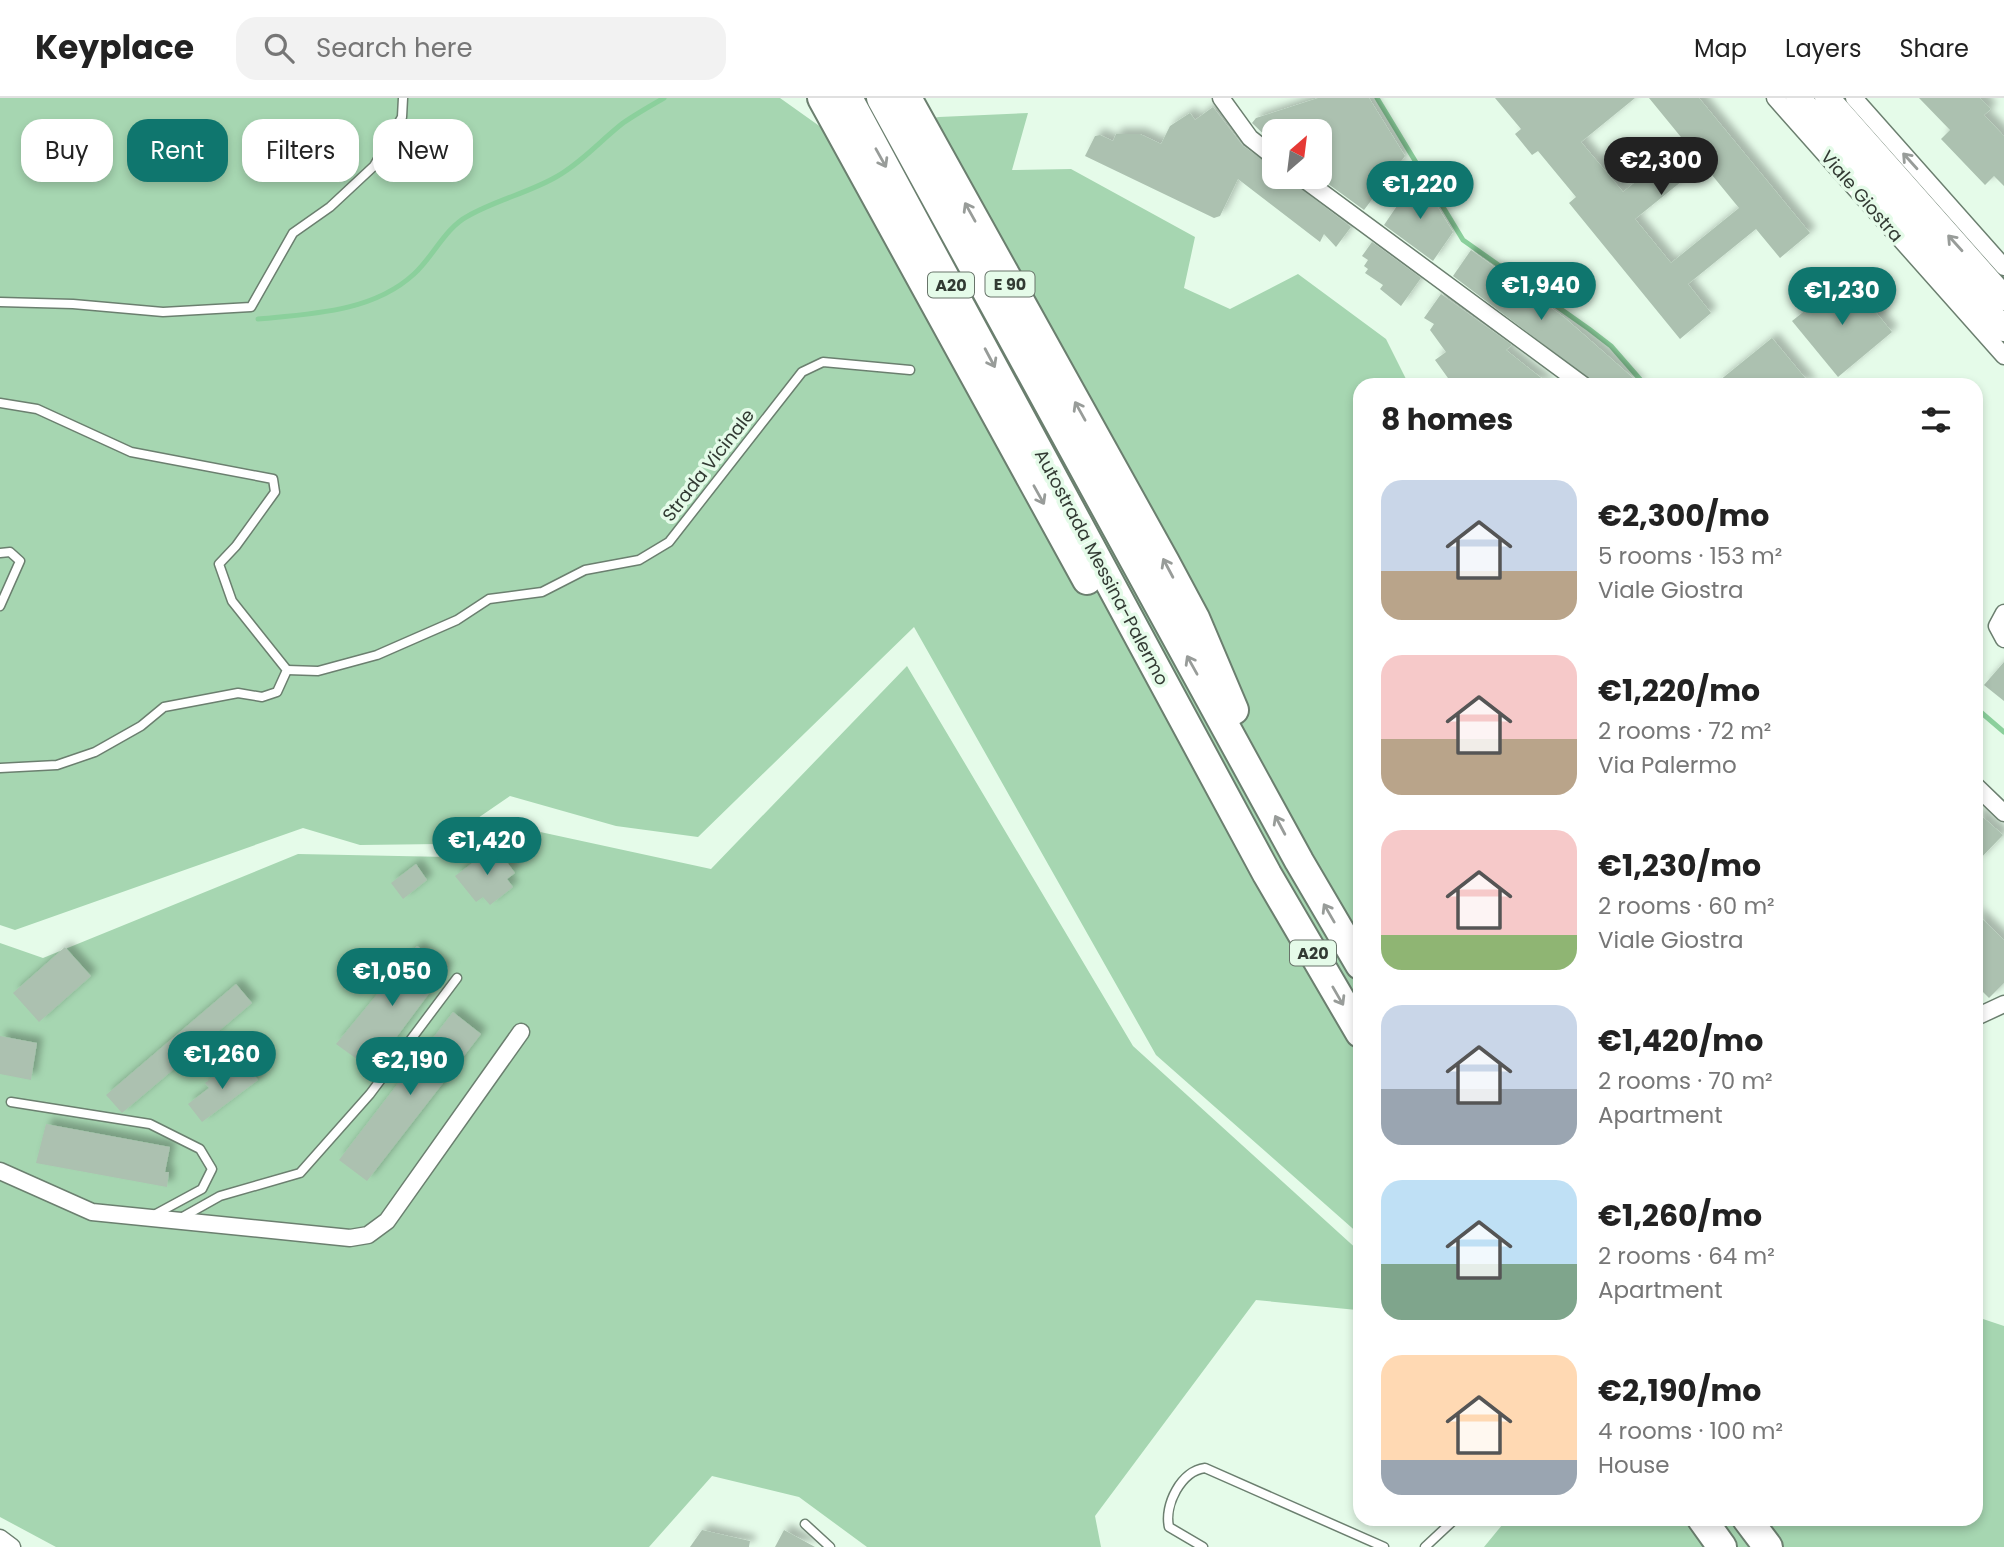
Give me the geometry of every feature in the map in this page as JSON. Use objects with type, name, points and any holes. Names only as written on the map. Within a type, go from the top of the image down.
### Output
[{"type":"highway","points":[[822,98],[1166,726],[1230,806]]},
{"type":"highway","name":"Autostrada Messina-Palermo","points":[[848,98],[1267,874],[1353,1021]]},
{"type":"highway","name":"Autostrada Messina-Palermo","points":[[881,98],[1299,861],[1353,953]]},
{"type":"highway","name":"E 90","points":[[907,98],[1195,618],[1248,745],[1260,789]]},
{"type":"highway","points":[[1707,1526],[1723,1547]]},
{"type":"highway","points":[[1752,1526],[1768,1547]]},
{"type":"main road","name":"Viale Giostra","points":[[1798,98],[1993,302]]},
{"type":"main road","name":"Viale Giostra","points":[[1827,98],[1993,302],[2004,329]]},
{"type":"street","points":[[1221,98],[1250,138],[1262,148]]},
{"type":"street","name":"Viale Giostra","points":[[1775,98],[1993,302],[2004,356]]},
{"type":"street","points":[[1854,98],[2004,267]]},
{"type":"street","points":[[1317,189],[1574,378]]},
{"type":"street","points":[[2004,613],[1997,626],[2004,639]]},
{"type":"street","points":[[1983,793],[2004,813]]},
{"type":"street","points":[[1983,1014],[2004,1004]]},
{"type":"street","points":[[0,1171],[92,1212],[350,1238],[378,1230],[521,1032]]},
{"type":"street","points":[[0,1538],[12,1547]]},
{"type":"lane","points":[[0,302],[74,304],[163,312],[251,307],[293,233],[330,206],[374,166],[402,117],[402,98]]},
{"type":"lane","name":"Strada Vicinale","points":[[287,670],[318,671],[377,655],[457,620],[489,599],[542,592],[585,570],[639,560],[669,542],[802,372],[823,362],[910,370]]},
{"type":"lane","points":[[0,403],[37,410],[131,452],[273,479],[275,492],[236,546],[219,564],[232,601],[287,670],[277,692],[262,697],[238,693],[164,707],[141,726],[95,752],[57,765],[0,768]]},
{"type":"lane","points":[[0,553],[10,552],[20,561],[0,606]]},
{"type":"lane","points":[[177,1220],[220,1196],[300,1173],[369,1094],[457,978]]},
{"type":"lane","points":[[11,1102],[150,1124],[200,1149],[212,1169],[202,1189],[148,1217]]},
{"type":"lane","points":[[1203,1547],[1170,1527],[1167,1516],[1184,1479],[1194,1470],[1205,1468],[1384,1547]]},
{"type":"lane","points":[[805,1524],[830,1547]]},
{"type":"lane","points":[[1425,1547],[1448,1526]]},
{"type":"green space","points":[[0,98],[780,98],[832,135],[939,117],[1028,113],[1012,170],[1071,169],[1195,237],[1184,288],[1230,309],[1298,274],[1386,339],[1406,378],[1353,378],[1353,1229],[1156,1055],[914,627],[698,837],[616,826],[510,796],[440,844],[360,845],[303,828],[15,930],[0,925]]},
{"type":"green space","points":[[907,666],[1133,1046],[1353,1246],[1353,1310],[1256,1300],[1095,1516],[1101,1547],[867,1547],[799,1497],[712,1476],[649,1547],[56,1547],[0,1517],[0,943],[43,958],[298,854],[448,857],[508,825],[711,869]]},
{"type":"green space","points":[[1983,1319],[2004,1326],[2004,1547],[1484,1547],[1501,1526],[1983,1526]]},
{"type":"building","points":[[1318,98],[1369,98],[1405,156],[1364,210],[1332,187],[1332,119],[1262,119],[1262,133],[1252,123],[1256,118]]},
{"type":"building","points":[[1495,98],[1635,98],[1581,142],[1623,192],[1685,142],[1649,98],[1699,98],[1810,233],[1780,258],[1756,229],[1688,284],[1711,313],[1680,339],[1569,203],[1576,197],[1538,151],[1532,155],[1515,134],[1521,129]],"holes":[[[1703,164],[1739,208],[1671,263],[1635,219]]]},
{"type":"building","points":[[1919,98],[1980,98],[1991,109],[1984,115],[2004,136],[2004,186],[1994,176],[1985,185],[1941,139],[1950,130]]},
{"type":"building","points":[[1213,107],[1243,146],[1262,159],[1262,189],[1302,189],[1351,227],[1336,247],[1324,234],[1320,242],[1238,179],[1220,216],[1214,218],[1085,156],[1095,136],[1100,135],[1113,141],[1116,134],[1140,134],[1161,144],[1170,126],[1190,113],[1195,120]]},
{"type":"building","points":[[1418,175],[1453,232],[1433,261],[1384,225]]},
{"type":"building","points":[[1372,242],[1421,278],[1401,306],[1380,289],[1383,285],[1365,273],[1368,269],[1364,266],[1368,260],[1362,256]]},
{"type":"building","points":[[1471,250],[1565,318],[1633,378],[1588,378],[1453,276]]},
{"type":"building","points":[[1847,277],[1892,332],[1838,377],[1792,321]]},
{"type":"building","points":[[1441,294],[1512,345],[1506,350],[1541,378],[1448,378],[1435,360],[1446,352],[1430,330],[1434,324],[1424,318]]},
{"type":"building","points":[[1772,338],[1805,378],[1723,378]]},
{"type":"building","points":[[2004,662],[2004,701],[1984,685]]},
{"type":"building","points":[[1983,817],[2003,835],[1983,856]]},
{"type":"building","points":[[495,846],[515,873],[507,879],[513,887],[490,905],[483,897],[476,902],[455,876]]},
{"type":"building","points":[[416,864],[427,880],[403,899],[391,883]]},
{"type":"building","points":[[1983,920],[2004,940],[2004,983],[1989,998],[1983,992]]},
{"type":"building","points":[[417,946],[448,968],[372,1070],[336,1044]]},
{"type":"building","points":[[65,947],[91,976],[39,1022],[13,993]]},
{"type":"building","points":[[236,984],[252,1003],[122,1113],[106,1095]]},
{"type":"building","points":[[453,1012],[481,1034],[367,1181],[339,1160]]},
{"type":"building","points":[[0,1036],[37,1043],[31,1080],[0,1074]]},
{"type":"building","points":[[244,1062],[258,1080],[202,1122],[188,1104],[209,1088],[205,1083],[225,1068],[229,1073]]},
{"type":"building","points":[[46,1124],[170,1147],[165,1172],[169,1172],[167,1187],[36,1163]]},
{"type":"building","points":[[702,1530],[750,1541],[749,1547],[690,1547]]},
{"type":"building","points":[[784,1530],[815,1547],[775,1547]]},
{"type":"waterway","points":[[258,319],[340,309],[361,304],[398,287],[421,267],[460,221],[556,177],[582,159],[623,123],[664,98]]},
{"type":"waterway","points":[[1377,98],[1463,240],[1611,346],[1639,378]]},
{"type":"waterway","points":[[1983,714],[2004,732]]}]
